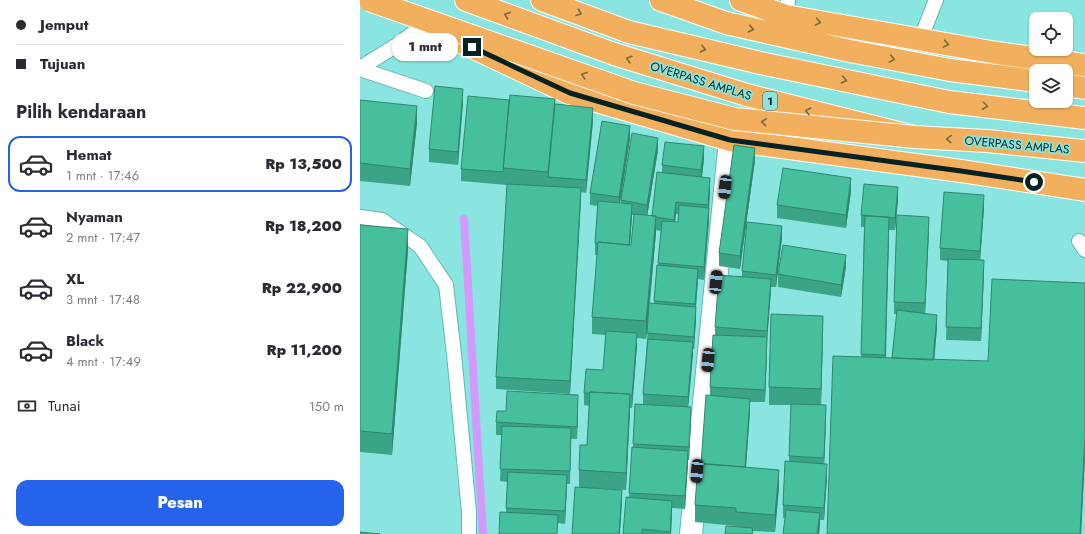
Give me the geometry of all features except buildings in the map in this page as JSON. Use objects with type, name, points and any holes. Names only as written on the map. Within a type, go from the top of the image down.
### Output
[{"type":"highway","points":[[369,0],[634,93],[735,119],[914,137]]},
{"type":"highway","points":[[386,0],[425,24],[570,93],[730,140],[961,171],[1085,190]]},
{"type":"highway","name":"OVERPASS AMPLAS","points":[[466,0],[614,54],[747,95],[914,137],[987,141],[1085,151]]},
{"type":"highway","points":[[542,0],[629,32],[764,64],[949,102],[1085,118]]},
{"type":"highway","points":[[661,0],[726,23],[850,51],[950,70],[1029,80]]},
{"type":"highway","points":[[741,0],[787,8],[920,40],[997,53],[1085,65]]},
{"type":"highway","points":[[1073,86],[1085,88]]},
{"type":"street","points":[[691,534],[730,140]]},
{"type":"lane","points":[[920,40],[936,0]]},
{"type":"lane","points":[[360,68],[397,45],[425,24]]},
{"type":"lane","points":[[360,68],[426,91]]},
{"type":"lane","points":[[360,217],[382,220],[420,246],[446,285],[468,496],[469,534]]},
{"type":"waterway","points":[[464,219],[483,534]]},
{"type":"route","points":[[472,47],[570,93],[730,140],[1034,182]]}]
